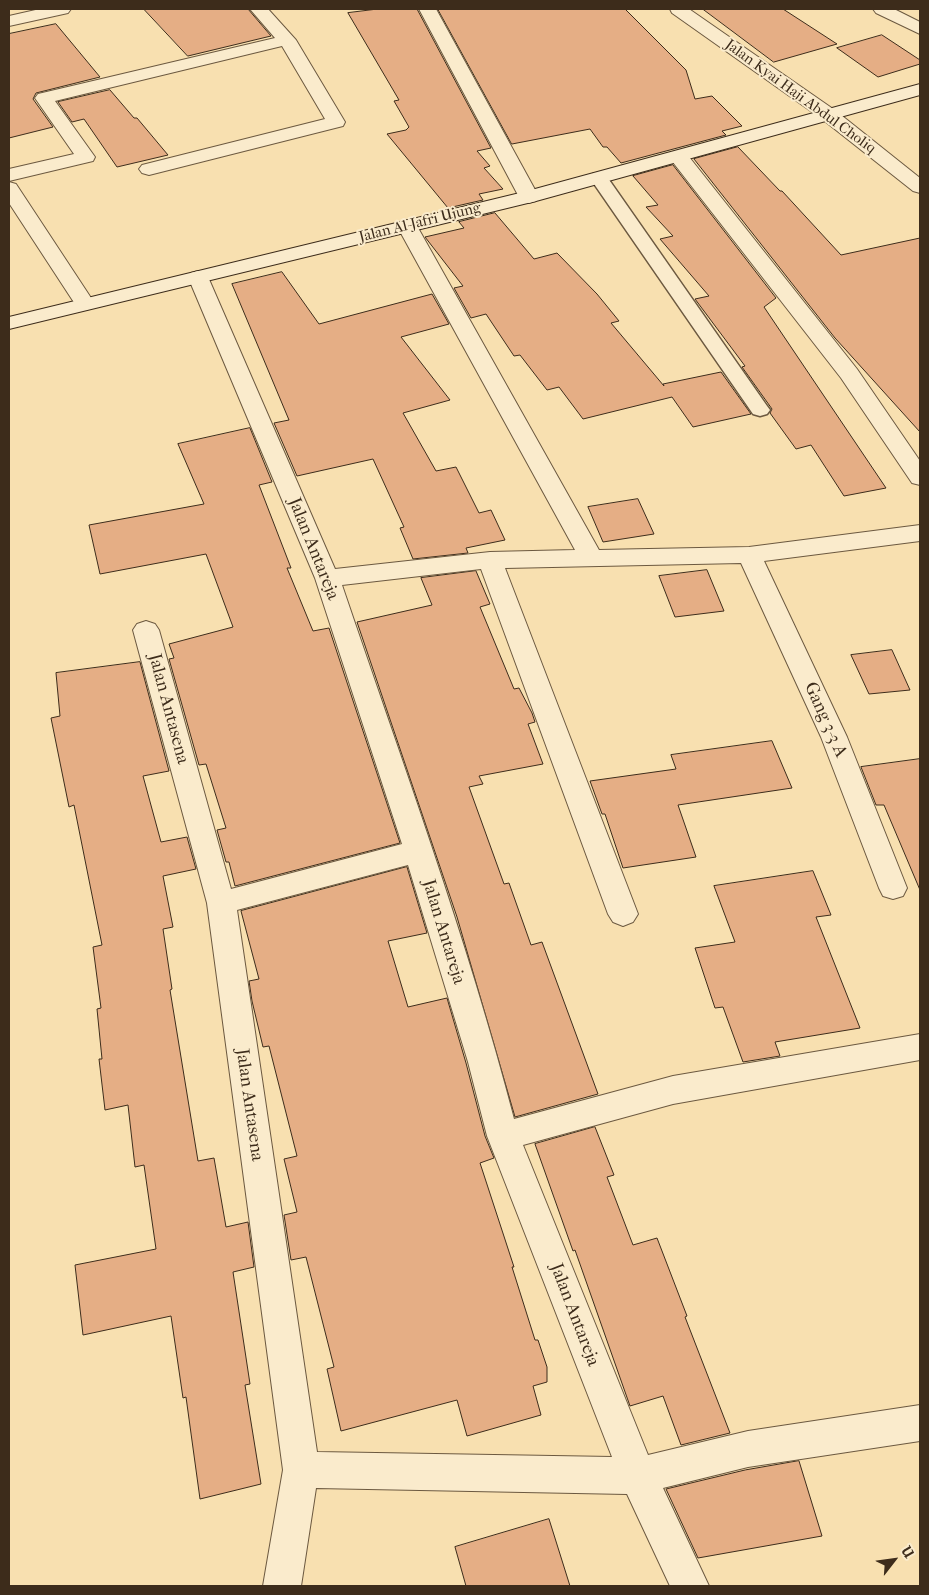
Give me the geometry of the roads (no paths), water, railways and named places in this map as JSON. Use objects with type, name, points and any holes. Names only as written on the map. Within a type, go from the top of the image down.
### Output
[{"type":"street","points":[[9,21],[62,9]]},
{"type":"street","points":[[148,169],[336,122],[287,40],[259,9]]},
{"type":"street","points":[[427,9],[529,197]]},
{"type":"street","name":"Jalan Kyai Haji Abdul Choliq","points":[[678,9],[829,115],[920,187]]},
{"type":"street","points":[[882,9],[920,29]]},
{"type":"street","points":[[9,175],[86,157],[44,98],[287,40]]},
{"type":"street","name":"Jalan Al-Jafri Ujung","points":[[9,323],[529,197],[920,89]]},
{"type":"street","points":[[679,156],[849,374],[920,478]]},
{"type":"street","points":[[9,188],[85,304]]},
{"type":"street","points":[[407,226],[591,558]]},
{"type":"street","name":"Jalan Antareja","points":[[198,277],[327,578],[418,851],[481,1053],[503,1136],[638,1476],[690,1586]]},
{"type":"street","points":[[327,578],[490,560],[749,555],[920,533]]},
{"type":"street","name":"Gang 3-3 A","points":[[749,555],[834,737],[892,888]]},
{"type":"street","points":[[490,560],[623,914]]},
{"type":"street","name":"Jalan Antasena","points":[[146,630],[221,903],[301,1470],[282,1586]]},
{"type":"street","points":[[221,903],[418,851]]},
{"type":"street","points":[[503,1136],[673,1090],[920,1047]]},
{"type":"street","points":[[301,1470],[388,1470],[638,1476],[748,1448],[920,1423]]},
{"type":"lane","points":[[599,178],[760,410]]}]
